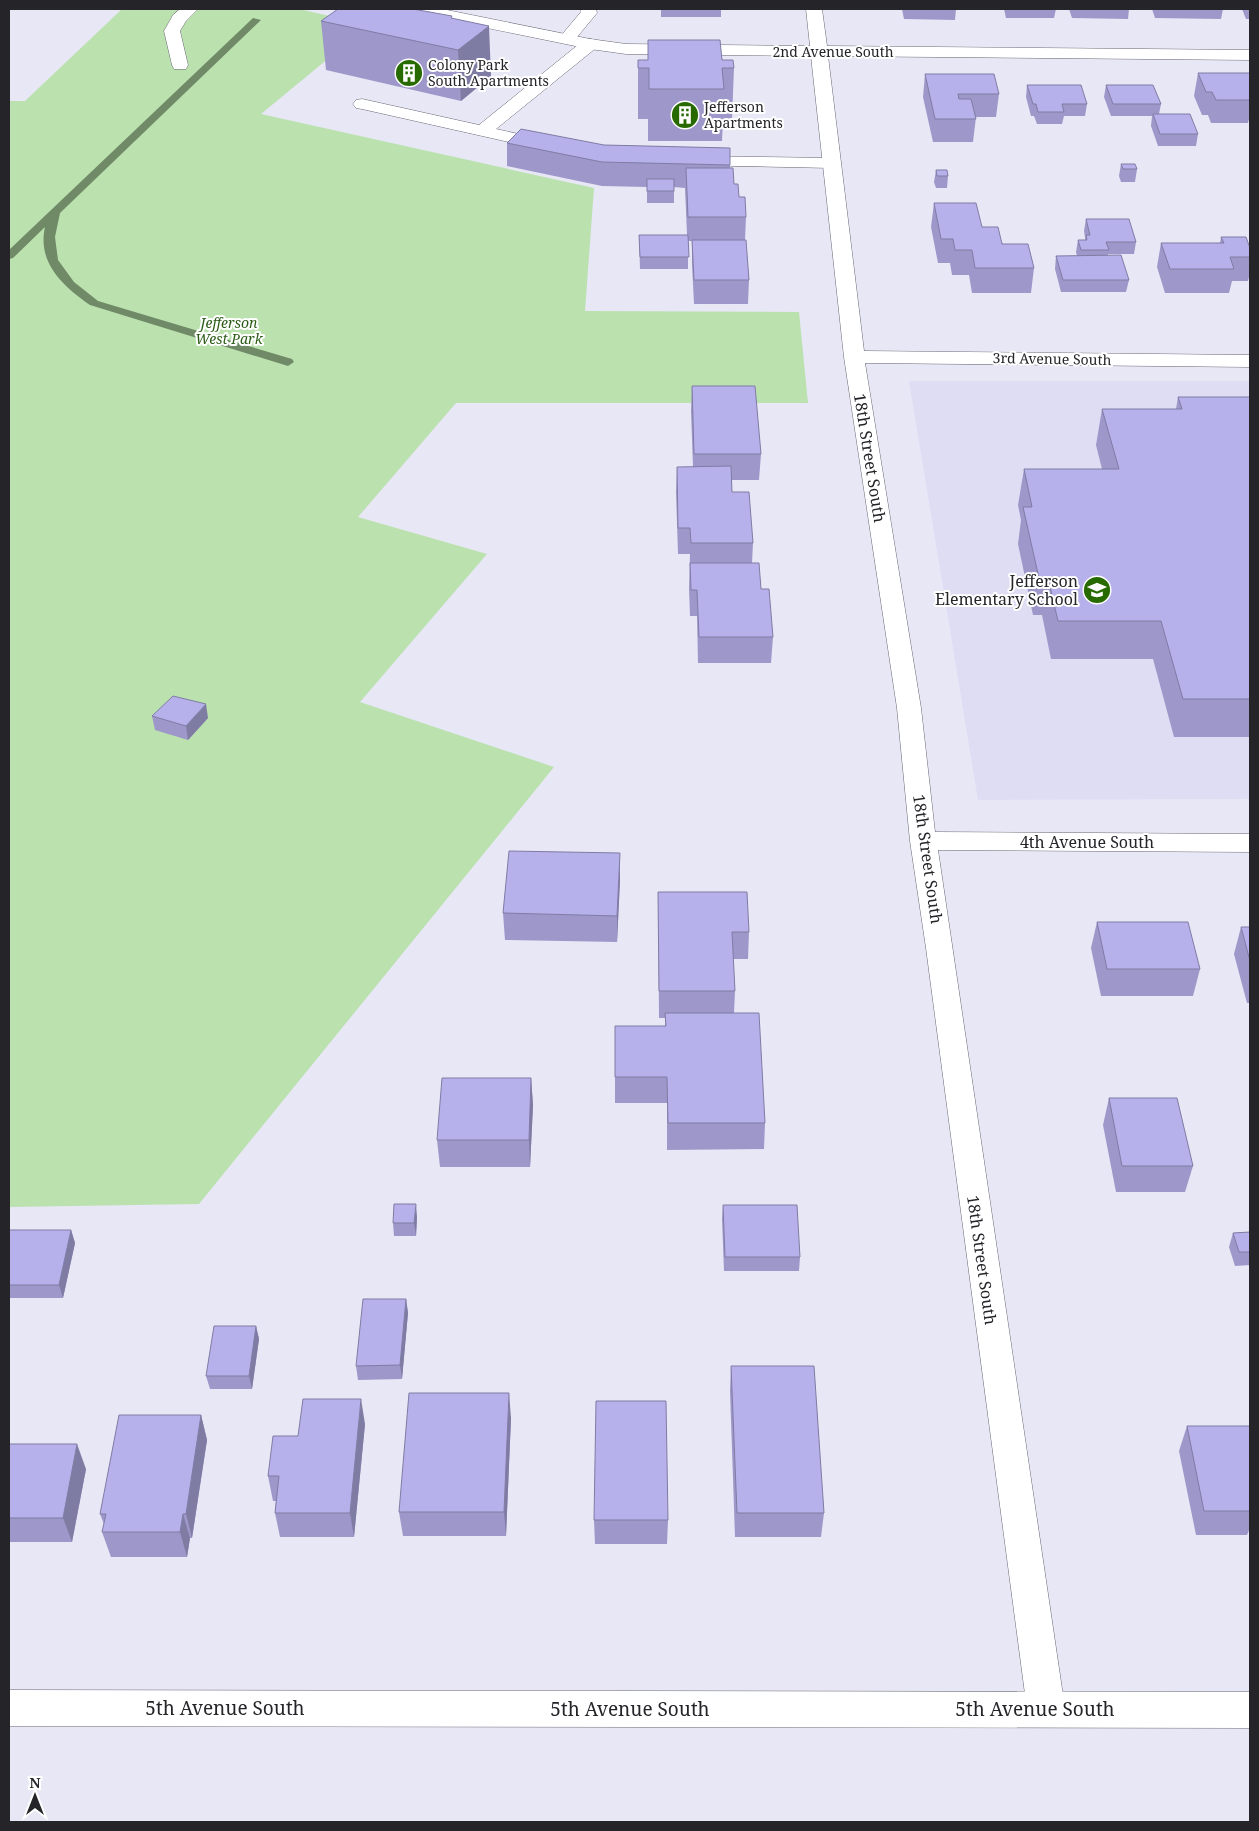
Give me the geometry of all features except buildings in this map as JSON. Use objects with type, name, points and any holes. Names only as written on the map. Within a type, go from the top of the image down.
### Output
[{"type":"street","points":[[180,64],[172,31],[179,18],[190,9]]},
{"type":"street","name":"2nd Avenue South","points":[[419,9],[590,44],[648,50],[1250,55]]},
{"type":"street","points":[[567,38],[589,12],[588,9]]},
{"type":"street","name":"18th Street South","points":[[814,9],[854,357],[909,708],[923,841],[940,948],[968,1161],[1046,1709]]},
{"type":"street","points":[[482,131],[590,44]]},
{"type":"street","points":[[362,104],[565,149]]},
{"type":"street","points":[[675,160],[832,163]]},
{"type":"street","name":"3rd Avenue South","points":[[854,357],[1250,361]]},
{"type":"street","name":"4th Avenue South","points":[[923,841],[1250,843]]},
{"type":"street","name":"5th Avenue South","points":[[9,1708],[1250,1710]]},
{"type":"shaded area","name":"Jefferson Elementary School","points":[[909,381],[1250,381],[1250,799],[978,800]]},
{"type":"green space","name":"Jefferson West Park","points":[[122,9],[299,9],[369,25],[261,114],[594,188],[585,311],[799,312],[808,403],[456,403],[358,517],[487,554],[360,702],[554,767],[199,1204],[9,1207],[9,101],[25,101]]},
{"type":"waterway","points":[[9,256],[256,20]]},
{"type":"waterway","points":[[55,213],[49,237],[49,250],[52,260],[63,277],[94,303],[288,362]]},
{"type":"place","name":"Colony Park South Apartments","points":[[409,73]]},
{"type":"place","name":"Jefferson Apartments","points":[[685,115]]},
{"type":"place","name":"Jefferson Elementary School","points":[[1097,590]]}]
